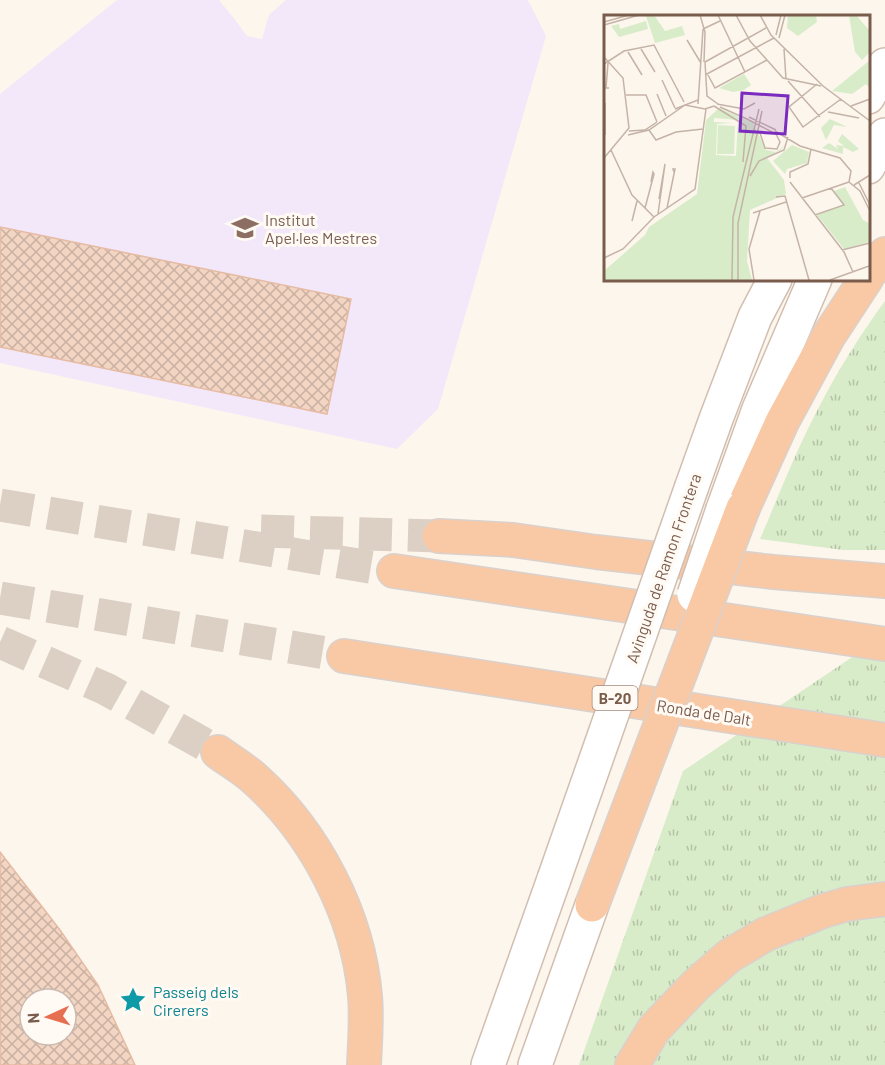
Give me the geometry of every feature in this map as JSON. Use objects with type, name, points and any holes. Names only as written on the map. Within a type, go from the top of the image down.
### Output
[{"type":"highway","points":[[870,273],[885,254]]},
{"type":"highway","points":[[592,905],[733,509],[828,337],[865,280]]},
{"type":"highway","points":[[439,536],[513,540],[773,572],[885,581]]},
{"type":"highway","points":[[394,571],[885,644]]},
{"type":"highway","name":"Ronda de Dalt","points":[[344,656],[885,740]]},
{"type":"highway","points":[[218,752],[254,778],[278,802],[305,837],[329,874],[346,915],[361,968],[365,996],[364,1065]]},
{"type":"highway","points":[[632,1065],[654,1029],[696,985],[729,956],[766,934],[823,911],[847,904],[885,899]]},
{"type":"street","points":[[870,93],[885,65]]},
{"type":"street","points":[[870,163],[885,135]]},
{"type":"street","name":"Avinguda de Ramon Frontera","points":[[488,1065],[716,419],[755,317],[774,280]]},
{"type":"street","points":[[733,509],[759,409],[815,280]]},
{"type":"street","points":[[535,1065],[592,905]]},
{"type":"shaded area","name":"Institut Apel·les Mestres","points":[[117,0],[219,0],[247,36],[262,39],[269,15],[286,0],[527,0],[529,2],[546,36],[438,409],[397,449],[0,363],[0,94]]},
{"type":"green space","points":[[885,301],[885,550],[843,550],[760,539],[795,456],[819,407],[850,353]]},
{"type":"green space","points":[[885,635],[885,1065],[579,1065],[683,771]]},
{"type":"building","points":[[0,227],[351,299],[327,414],[0,347]]},
{"type":"building","points":[[0,852],[60,930],[98,985],[135,1065],[0,1065]]},
{"type":"tunnel","points":[[0,505],[394,571]]},
{"type":"tunnel","points":[[261,531],[439,536]]},
{"type":"tunnel","points":[[0,598],[344,656]]},
{"type":"tunnel","points":[[0,642],[106,689],[218,752]]},
{"type":"place","name":"Institut Apel·les Mestres","points":[[245,228]]},
{"type":"place","name":"Passeig dels Cirerers","points":[[133,1000]]}]
